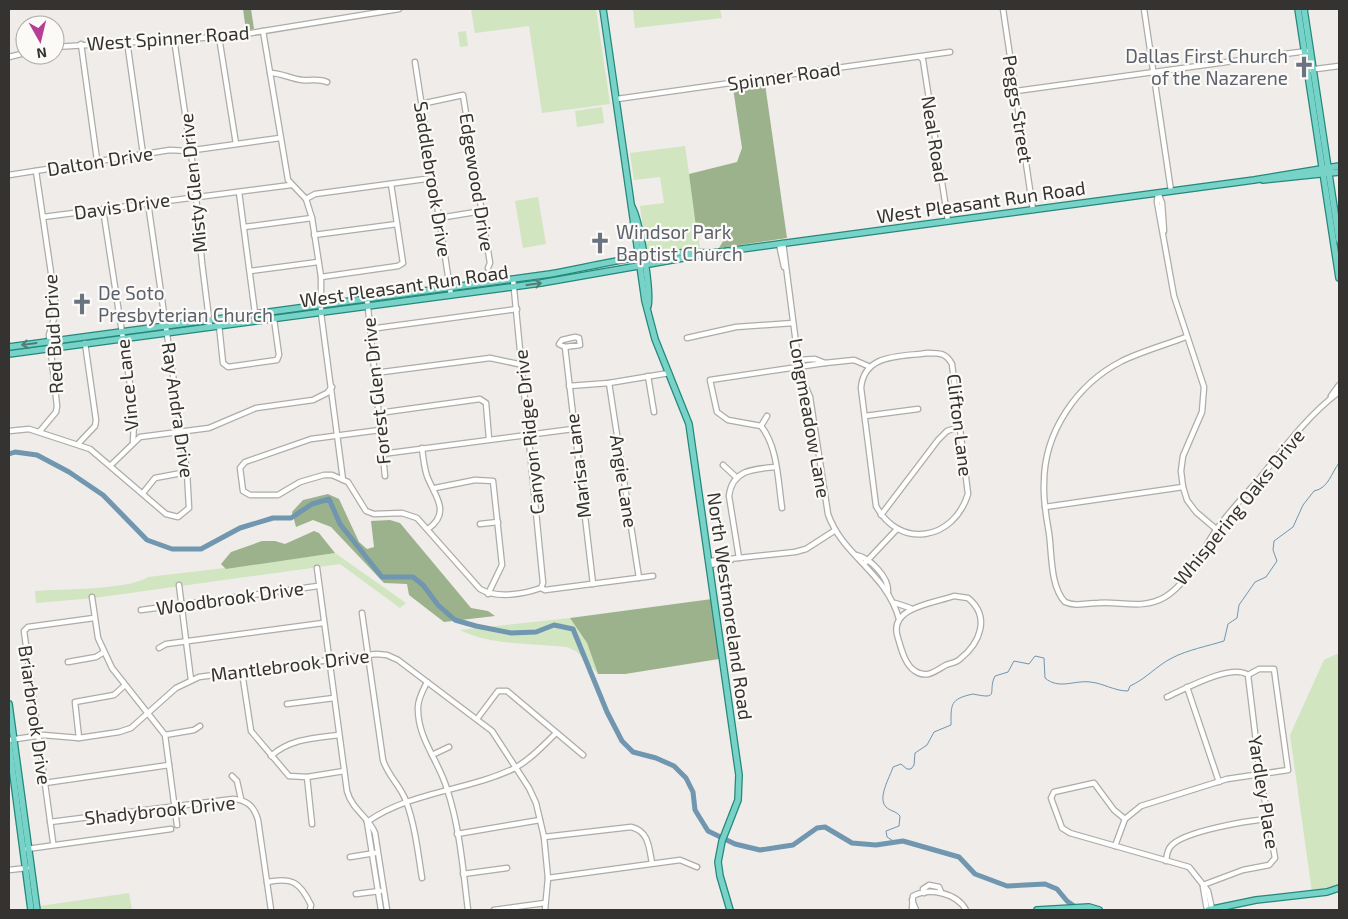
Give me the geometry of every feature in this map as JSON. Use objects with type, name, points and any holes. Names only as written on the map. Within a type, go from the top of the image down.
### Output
[{"type":"main road","name":"North Westmoreland Road","points":[[603,9],[632,207],[649,301],[647,308],[655,339],[689,424],[710,563],[738,775],[738,800],[719,853],[720,876],[730,910]]},
{"type":"main road","points":[[1298,9],[1307,51],[1339,240]]},
{"type":"main road","points":[[1304,9],[1307,51]]},
{"type":"main road","name":"West Pleasant Run Road","points":[[9,354],[514,287],[592,274],[641,262],[696,252],[712,253],[1254,180],[1275,181],[1327,171],[1339,166]]},
{"type":"main road","points":[[1327,171],[1339,278]]},
{"type":"main road","name":"West Pleasant Run Road","points":[[1327,171],[1339,172]]},
{"type":"main road","name":"West Pleasant Run Road","points":[[9,347],[590,267],[641,262]]},
{"type":"main road","points":[[590,267],[592,274]]},
{"type":"main road","points":[[9,704],[10,741],[26,849],[31,910]]},
{"type":"main road","points":[[28,868],[37,910]]},
{"type":"main road","points":[[1209,910],[1241,902],[1327,892],[1339,888]]},
{"type":"main road","points":[[1037,910],[1089,907],[1099,910]]},
{"type":"street","name":"West Spinner Road","points":[[65,45],[218,37],[399,9]]},
{"type":"street","name":"Peggs Street","points":[[1003,9],[1033,210]]},
{"type":"street","points":[[1144,9],[1171,191]]},
{"type":"street","points":[[263,31],[288,180],[306,199],[312,218],[320,277],[321,313],[343,480]]},
{"type":"street","points":[[218,37],[236,144]]},
{"type":"street","name":"Misty Glen Drive","points":[[174,39],[196,197],[210,327]]},
{"type":"street","points":[[128,42],[143,154]]},
{"type":"street","points":[[81,44],[97,160]]},
{"type":"street","points":[[1016,91],[1307,51]]},
{"type":"street","name":"Spinner Road","points":[[616,99],[950,52]]},
{"type":"street","name":"Neal Road","points":[[920,57],[928,89],[948,222]]},
{"type":"street","name":"Saddlebrook Drive","points":[[414,62],[451,295]]},
{"type":"street","points":[[1310,70],[1339,66]]},
{"type":"street","points":[[270,73],[278,73],[303,80],[319,79],[327,82]]},
{"type":"street","name":"Edgewood Drive","points":[[421,104],[463,96],[490,263],[488,268]]},
{"type":"street","name":"Dalton Drive","points":[[9,175],[170,150],[190,151],[280,138]]},
{"type":"street","name":"Red Bud Drive","points":[[36,171],[55,300],[55,315],[49,342],[56,412],[40,431]]},
{"type":"street","points":[[306,199],[315,194],[433,178]]},
{"type":"street","points":[[320,277],[401,266],[403,261],[391,184]]},
{"type":"street","name":"Davis Drive","points":[[43,216],[291,185]]},
{"type":"street","points":[[240,192],[255,313]]},
{"type":"street","points":[[1158,193],[1162,202],[1164,233],[1174,296],[1204,387],[1202,412],[1183,456],[1181,471],[1183,487],[1187,500],[1196,512],[1216,529]]},
{"type":"street","name":"Ray Andra Drive","points":[[143,493],[166,514],[172,516],[182,515],[189,508],[187,472],[148,203]]},
{"type":"street","name":"Vince Lane","points":[[103,208],[134,422],[133,442]]},
{"type":"street","points":[[439,218],[482,211]]},
{"type":"street","points":[[244,227],[312,218]]},
{"type":"street","points":[[314,235],[397,224]]},
{"type":"street","name":"Longmeadow Lane","points":[[781,244],[781,259],[787,272],[799,367],[810,398],[828,514],[834,532],[865,562],[888,592],[895,603],[899,619]]},
{"type":"street","points":[[250,271],[318,262]]},
{"type":"street","name":"Canyon Ridge Drive","points":[[513,279],[523,365],[542,587]]},
{"type":"street","name":"Forest Glen Drive","points":[[367,298],[385,476]]},
{"type":"street","points":[[370,329],[517,309]]},
{"type":"street","points":[[218,318],[225,366],[277,360],[279,355],[274,319]]},
{"type":"street","points":[[687,338],[736,327],[793,323]]},
{"type":"street","points":[[78,444],[95,426],[96,420],[84,337]]},
{"type":"street","name":"Whispering Oaks Drive","points":[[1186,337],[1134,356],[1107,370],[1073,401],[1053,438],[1044,482],[1045,507],[1057,590],[1065,602],[1077,606],[1099,602],[1135,605],[1152,603],[1164,598],[1186,575],[1216,529],[1339,386]]},
{"type":"street","name":"Marisa Lane","points":[[565,347],[592,584]]},
{"type":"street","name":"Clifton Lane","points":[[868,366],[886,358],[928,353],[941,353],[948,357],[952,364],[968,494],[965,504],[946,528],[915,535],[897,529]]},
{"type":"street","points":[[375,374],[490,358],[523,365]]},
{"type":"street","points":[[815,359],[816,365]]},
{"type":"street","points":[[798,360],[815,359],[826,363]]},
{"type":"street","points":[[762,426],[728,420],[717,412],[710,380],[854,360],[868,366],[862,377],[861,388],[876,506],[881,515],[897,529],[865,562]]},
{"type":"street","points":[[569,386],[609,383],[669,373]]},
{"type":"street","points":[[648,376],[654,412]]},
{"type":"street","name":"Angie Lane","points":[[609,383],[639,578]]},
{"type":"street","points":[[111,465],[140,437],[215,426],[256,408],[313,400],[327,393],[332,387]]},
{"type":"street","name":"Whispering Oaks Drive","points":[[1330,397],[1339,392]]},
{"type":"street","points":[[379,413],[480,399],[486,403],[489,439]]},
{"type":"street","points":[[865,416],[918,409]]},
{"type":"street","points":[[762,426],[767,416]]},
{"type":"street","points":[[762,426],[771,444],[782,508]]},
{"type":"street","points":[[881,515],[938,440],[947,431],[959,427]]},
{"type":"street","points":[[9,431],[24,429],[40,431],[78,444],[98,454],[143,493],[155,478],[187,472]]},
{"type":"street","points":[[382,454],[573,429]]},
{"type":"street","points":[[380,430],[311,440],[241,465],[243,491],[250,495],[278,495],[300,482],[324,475],[332,475],[348,482],[356,491],[366,511],[374,514],[407,514],[417,518],[480,589],[488,594],[513,593],[542,587],[545,590],[653,576]]},
{"type":"street","points":[[422,448],[426,474],[435,488],[439,501],[439,514],[435,524],[428,529]]},
{"type":"street","points":[[723,465],[736,477]]},
{"type":"street","points":[[739,558],[729,496],[730,486],[736,477],[752,470],[775,467]]},
{"type":"street","points":[[435,488],[475,480],[491,480],[495,485],[502,565],[488,594]]},
{"type":"street","points":[[1045,507],[1183,487]]},
{"type":"street","points":[[480,524],[498,522]]},
{"type":"street","points":[[710,563],[795,552],[806,549],[834,532]]},
{"type":"street","points":[[316,568],[348,798],[367,822],[372,824],[375,833],[381,910]]},
{"type":"street","points":[[179,585],[191,680]]},
{"type":"street","name":"Woodbrook Drive","points":[[142,610],[318,586]]},
{"type":"street","points":[[895,603],[910,608],[936,603],[954,596],[968,598],[978,610],[981,632],[978,640],[960,659],[938,672],[929,675],[920,674],[907,663],[896,633],[899,619],[910,608]]},
{"type":"street","points":[[92,597],[98,638],[116,677],[148,712],[165,735],[177,825]]},
{"type":"street","points":[[362,612],[383,760],[390,778],[399,787],[406,802],[422,878]]},
{"type":"street","name":"Briarbrook Drive","points":[[53,842],[24,631],[28,627],[94,618]]},
{"type":"street","points":[[159,648],[166,644],[323,623]]},
{"type":"street","points":[[68,662],[96,657],[104,652]]},
{"type":"street","name":"Mantlebrook Drive","points":[[10,741],[38,736],[79,738],[119,732],[131,728],[176,688],[199,677],[368,655],[387,655],[477,719],[499,740],[516,767],[536,804],[544,838],[548,878],[545,910]]},
{"type":"street","points":[[1115,846],[1125,819],[1141,806],[1219,782],[1288,770],[1275,671],[1270,668],[1259,669],[1248,676],[1236,671],[1167,697]]},
{"type":"street","points":[[242,672],[251,730],[289,776],[306,777],[344,771]]},
{"type":"street","name":"Yardley Place","points":[[1203,885],[1244,870],[1272,863],[1275,856],[1260,774],[1248,676]]},
{"type":"street","points":[[426,682],[418,708],[421,730],[432,755],[439,765],[448,790],[457,834],[468,910]]},
{"type":"street","points":[[79,738],[74,702],[114,695],[125,685]]},
{"type":"street","points":[[1188,688],[1219,782]]},
{"type":"street","points":[[477,719],[498,691],[502,690],[523,704],[583,755]]},
{"type":"street","points":[[288,704],[334,698]]},
{"type":"street","points":[[165,735],[194,730],[200,726]]},
{"type":"street","points":[[367,822],[380,812],[406,802],[516,767],[536,753],[556,733]]},
{"type":"street","points":[[271,756],[291,742],[338,735]]},
{"type":"street","points":[[432,755],[450,748]]},
{"type":"street","points":[[45,783],[169,765]]},
{"type":"street","points":[[232,776],[237,781],[241,799]]},
{"type":"street","points":[[306,777],[312,824]]},
{"type":"street","points":[[1125,819],[1114,810],[1094,783],[1054,792],[1051,798],[1062,828],[1066,831],[1190,867],[1208,892],[1209,910]]},
{"type":"street","name":"Shadybrook Drive","points":[[50,822],[232,798],[241,799],[253,807],[258,820],[271,910]]},
{"type":"street","points":[[1166,861],[1167,852],[1174,843],[1228,825],[1267,819]]},
{"type":"street","points":[[457,834],[540,820]]},
{"type":"street","points":[[544,838],[631,827],[638,828],[647,838],[652,864]]},
{"type":"street","points":[[26,849],[171,829]]},
{"type":"street","points":[[350,856],[376,853]]},
{"type":"street","points":[[548,878],[680,860],[697,867]]},
{"type":"street","points":[[9,870],[28,868]]},
{"type":"street","points":[[463,874],[507,868]]},
{"type":"street","points":[[267,882],[282,879],[294,882],[309,900],[310,910]]},
{"type":"street","points":[[924,893],[923,889],[929,885],[939,887],[941,892]]},
{"type":"street","points":[[356,894],[381,891]]},
{"type":"street","points":[[381,891],[387,910]]},
{"type":"street","points":[[914,910],[913,896],[941,892],[965,910]]},
{"type":"street","points":[[494,910],[545,903]]},
{"type":"green space","points":[[243,9],[251,9],[254,29],[246,31]]},
{"type":"green space","points":[[471,9],[596,9],[610,104],[542,113],[529,26],[475,33]]},
{"type":"green space","points":[[633,9],[720,9],[722,18],[635,28]]},
{"type":"green space","points":[[466,31],[468,46],[460,47],[458,32]]},
{"type":"green space","points":[[765,84],[787,238],[719,248],[726,236],[723,230],[703,231],[697,234],[689,174],[737,162],[742,148],[733,88]]},
{"type":"green space","points":[[602,107],[604,123],[577,127],[575,111]]},
{"type":"green space","points":[[685,146],[700,248],[650,254],[646,251],[640,206],[664,203],[660,177],[634,180],[630,153]]},
{"type":"green space","points":[[538,197],[546,244],[523,248],[515,201]]},
{"type":"green space","points":[[328,494],[339,499],[359,542],[367,549],[374,547],[371,521],[390,520],[400,523],[471,608],[488,611],[495,616],[444,622],[409,595],[407,584],[384,583],[331,527],[313,520],[296,527],[292,512],[303,500]]},
{"type":"green space","points":[[314,531],[319,533],[335,553],[226,569],[221,564],[231,552],[262,541],[275,541],[285,544]]},
{"type":"green space","points":[[335,553],[406,603],[400,608],[340,564],[94,598],[36,603],[35,591],[111,587],[139,581],[148,577],[226,569]]},
{"type":"green space","points":[[712,599],[719,659],[625,674],[598,674],[587,643],[570,618]]},
{"type":"green space","points":[[570,618],[587,643],[598,674],[576,651],[567,647],[486,639],[460,630]]},
{"type":"green space","points":[[1339,653],[1339,889],[1312,892],[1290,735],[1324,660]]},
{"type":"green space","points":[[129,893],[132,910],[40,910],[40,906]]},
{"type":"waterway","points":[[9,454],[15,452],[37,455],[69,472],[103,495],[147,540],[172,549],[201,549],[240,528],[273,518],[291,518],[312,504],[329,499],[340,524],[382,577],[413,577],[423,585],[438,605],[455,620],[511,633],[536,632],[554,625],[573,629],[607,712],[622,741],[633,752],[656,758],[674,766],[686,778],[693,792],[695,810],[708,831],[735,844],[760,850],[793,845],[817,828],[825,827],[852,843],[876,845],[903,841],[959,857],[975,874],[1007,886],[1045,884],[1057,889],[1067,901],[1078,909]]},
{"type":"waterway","points":[[895,842],[887,837],[886,831],[899,826],[900,816],[886,807],[883,798],[883,793],[893,767],[901,764],[907,769],[911,769],[914,765],[915,753],[927,745],[934,732],[951,725],[951,712],[956,700],[973,694],[990,695],[995,676],[1008,672],[1014,661],[1029,664],[1035,656],[1044,658],[1045,678],[1050,682],[1061,684],[1090,682],[1128,691],[1130,686],[1172,658],[1191,650],[1224,641],[1228,624],[1237,618],[1239,605],[1255,582],[1266,577],[1277,561],[1273,550],[1274,541],[1293,527],[1303,505],[1314,491],[1323,487],[1339,463]]},
{"type":"place","name":"Dallas First Church of the Nazarene","points":[[1304,67]]},
{"type":"place","name":"Windsor Park Baptist Church","points":[[600,243]]},
{"type":"place","name":"De Soto Presbyterian Church","points":[[82,304]]}]
